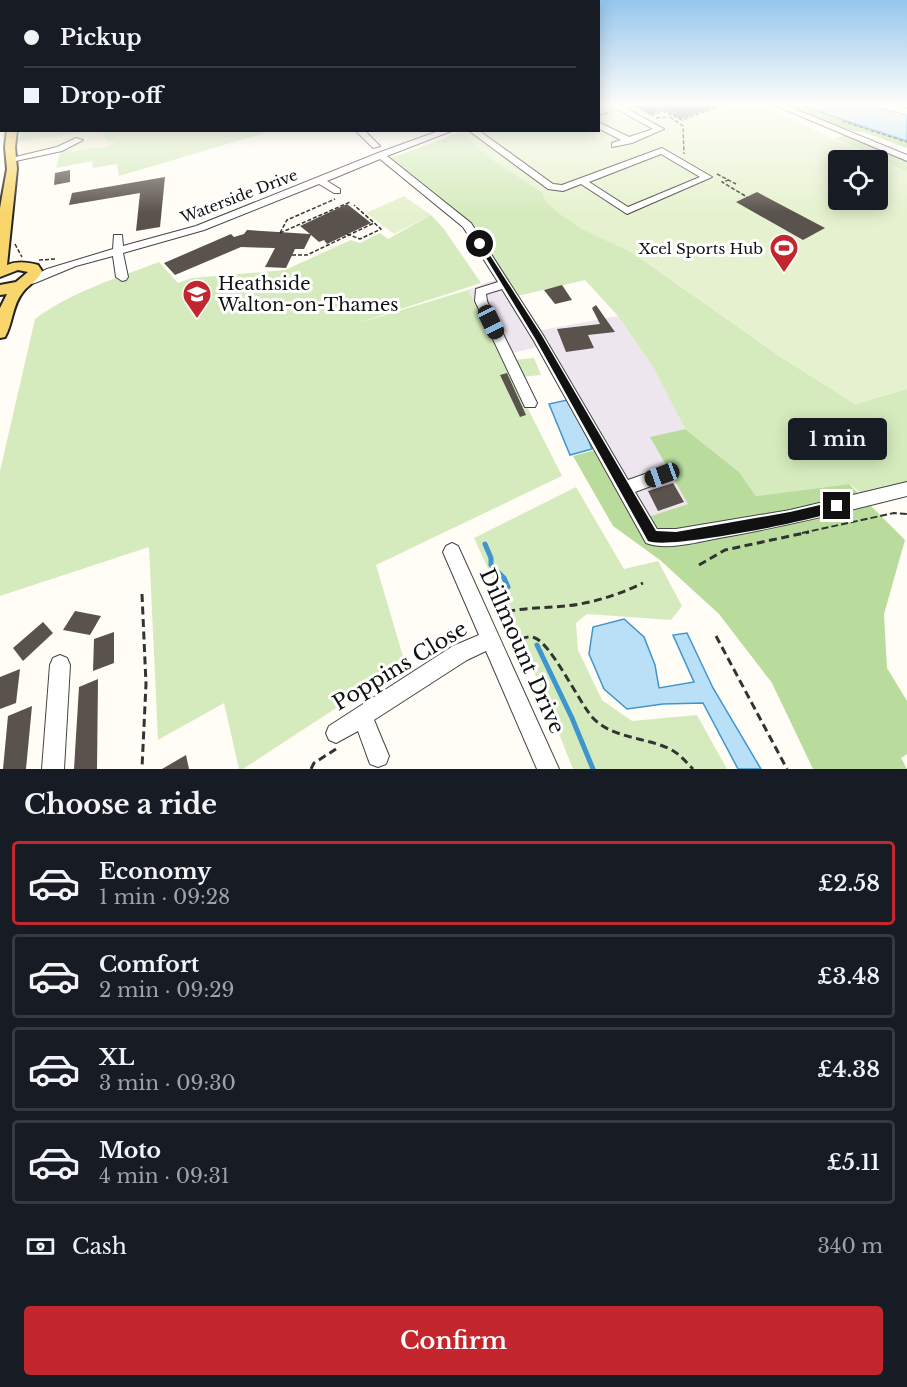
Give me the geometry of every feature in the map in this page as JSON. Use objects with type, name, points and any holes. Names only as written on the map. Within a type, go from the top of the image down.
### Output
[{"type":"main road","points":[[0,265],[4,194],[12,169],[12,141]]},
{"type":"main road","points":[[2,235],[24,275]]},
{"type":"main road","points":[[0,273],[24,275]]},
{"type":"main road","points":[[0,290],[24,275]]},
{"type":"main road","points":[[0,333],[5,313],[24,275]]},
{"type":"street","points":[[11,159],[59,149],[77,141]]},
{"type":"street","points":[[369,141],[467,225],[506,283],[626,488],[652,537],[668,537],[790,518],[907,489]]},
{"type":"street","name":"Waterside Drive","points":[[24,275],[118,252],[201,227],[320,180],[379,151],[413,141]]},
{"type":"street","points":[[487,141],[551,187],[560,188],[582,181],[662,151],[707,177],[627,210],[582,181]]},
{"type":"street","points":[[615,146],[628,141]]},
{"type":"street","points":[[865,141],[907,158]]},
{"type":"street","points":[[320,180],[336,195]]},
{"type":"street","points":[[118,237],[122,277]]},
{"type":"street","points":[[506,283],[480,292],[481,302],[530,403]]},
{"type":"street","points":[[626,488],[662,475]]},
{"type":"street","name":"Dillmount Drive","points":[[452,552],[548,769]]},
{"type":"street","name":"Poppins Close","points":[[336,733],[460,653],[490,640]]},
{"type":"street","points":[[53,769],[60,665]]},
{"type":"street","points":[[362,716],[378,756]]},
{"type":"path","points":[[684,141],[684,149]]},
{"type":"path","points":[[729,180],[722,183],[747,197]]},
{"type":"path","points":[[336,195],[287,220],[280,233],[350,202]]},
{"type":"path","points":[[348,235],[361,240],[381,229],[354,205]]},
{"type":"path","points":[[292,255],[307,255],[374,223]]},
{"type":"path","points":[[699,565],[725,550],[894,513],[907,514]]},
{"type":"path","points":[[480,618],[517,608],[564,606],[615,597],[643,583]]},
{"type":"path","points":[[142,594],[146,684],[142,768]]},
{"type":"path","points":[[716,636],[786,769]]},
{"type":"path","points":[[499,660],[514,643],[523,638],[536,638],[548,646],[563,674],[596,722],[633,739],[675,752],[693,769]]},
{"type":"shaded area","points":[[111,141],[115,144],[22,158],[18,142]]},
{"type":"shaded area","points":[[507,278],[542,330],[618,316],[653,367],[685,429],[651,437],[689,504],[645,518],[538,347],[500,356],[468,290],[487,282]]},
{"type":"green space","points":[[107,141],[238,141],[119,176],[117,164],[93,168],[92,161],[56,168],[60,152],[100,148],[114,144],[112,141]]},
{"type":"green space","points":[[437,141],[471,141],[493,160],[542,192],[547,203],[636,255],[778,355],[855,404],[907,389],[907,493],[875,502],[849,484],[756,496],[739,472],[685,429],[653,367],[618,316],[585,280],[518,296],[472,225],[389,159]]},
{"type":"green space","name":"Xcel Sports Hub","points":[[471,141],[839,141],[859,150],[828,150],[828,210],[888,210],[888,163],[907,172],[907,389],[855,404],[778,355],[636,255],[582,229],[562,216],[547,203],[542,192],[493,160]]},
{"type":"green space","points":[[841,141],[864,141],[886,150],[860,150]]},
{"type":"green space","points":[[887,141],[907,141],[907,148]]},
{"type":"green space","points":[[888,151],[907,159],[907,172],[888,163]]},
{"type":"green space","points":[[404,196],[431,215],[394,234],[366,213]]},
{"type":"green space","points":[[431,215],[444,229],[481,283],[355,324],[468,290],[562,476],[376,565],[405,663],[243,769],[239,769],[224,703],[158,740],[149,547],[0,596],[0,471],[35,319],[79,293],[159,262],[178,283],[192,278],[285,270],[351,240],[360,243],[380,233],[388,239]]},
{"type":"green space","points":[[534,358],[541,375],[520,377],[513,360]]},
{"type":"green space","points":[[685,429],[739,472],[756,496],[849,484],[905,540],[884,614],[887,668],[907,701],[907,754],[901,758],[907,769],[813,769],[772,683],[719,614],[660,560],[613,526],[573,456],[599,449],[645,518],[688,504],[650,437]]},
{"type":"green space","points":[[576,487],[624,569],[658,561],[682,606],[671,620],[587,614],[576,623],[578,650],[602,700],[632,721],[697,715],[727,769],[573,769],[527,654],[474,538]]},
{"type":"water","points":[[567,400],[583,426],[592,449],[570,455],[549,404]]},
{"type":"water","points":[[624,619],[644,637],[655,665],[659,688],[694,682],[673,635],[687,633],[713,688],[761,769],[738,769],[703,703],[663,704],[627,709],[604,689],[589,654],[593,627]]},
{"type":"building","points":[[70,170],[70,182],[54,185],[55,173]]},
{"type":"building","points":[[165,177],[160,227],[136,231],[140,193],[69,205],[72,193]]},
{"type":"building","points":[[757,192],[825,228],[803,240],[736,202]]},
{"type":"building","points":[[347,204],[371,223],[327,244],[324,240],[319,242],[311,235],[304,249],[295,249],[286,268],[265,267],[275,248],[241,247],[175,275],[164,263],[231,234],[234,237],[244,234],[247,230],[310,234],[300,226]]},
{"type":"building","points":[[562,285],[572,300],[555,304],[544,290]]},
{"type":"building","points":[[596,305],[615,332],[588,335],[594,348],[566,352],[557,329],[600,324],[592,308]]},
{"type":"building","points":[[507,373],[526,415],[520,417],[500,375]]},
{"type":"building","points":[[673,483],[684,502],[658,511],[648,491]]},
{"type":"building","points":[[75,611],[101,616],[90,635],[63,630]]},
{"type":"building","points":[[43,622],[53,633],[23,661],[13,648]]},
{"type":"building","points":[[114,632],[114,663],[93,671],[94,639]]},
{"type":"building","points":[[20,669],[16,703],[0,709],[0,677]]},
{"type":"building","points":[[98,679],[97,769],[74,769],[79,687]]},
{"type":"building","points":[[32,706],[26,769],[3,769],[8,716]]},
{"type":"building","points":[[186,755],[189,769],[162,769]]},
{"type":"waterway","points":[[485,544],[491,558],[491,565],[504,578],[508,587]]},
{"type":"waterway","points":[[537,645],[572,718],[593,769]]},
{"type":"place","name":"Xcel Sports Hub","points":[[784,274]]},
{"type":"place","name":"Heathside Walton-on-Thames","points":[[197,320]]},
{"type":"route","points":[[480,244],[539,338],[652,537],[676,537],[790,518],[837,506]]}]
